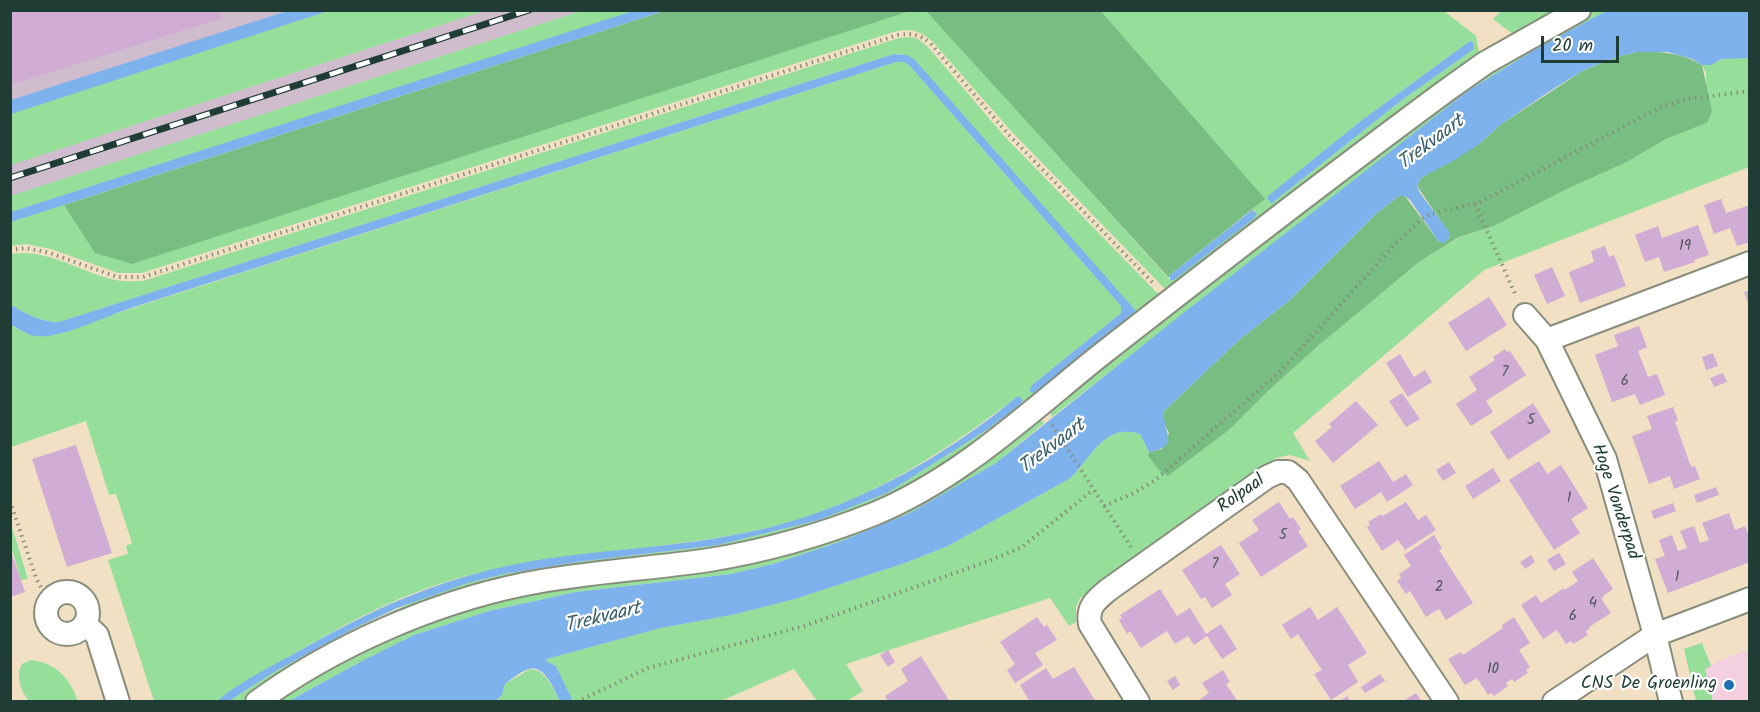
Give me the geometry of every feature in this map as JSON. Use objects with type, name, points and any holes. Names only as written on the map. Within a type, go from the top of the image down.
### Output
[{"type":"street","points":[[256,702],[299,675],[363,640],[441,606],[524,585],[637,567],[707,560],[764,549],[877,513],[940,479],[992,443],[1171,301],[1447,90],[1485,63],[1579,10]]},
{"type":"street","points":[[1547,340],[1749,262]]},
{"type":"street","name":"Hoge Vonderpad","points":[[1525,315],[1547,340],[1605,459],[1655,635],[1671,702]]},
{"type":"street","name":"Rolpaal","points":[[1138,702],[1090,624],[1088,614],[1095,602],[1267,477],[1278,472],[1288,472],[1298,480],[1447,702]]},
{"type":"street","points":[[1554,702],[1655,635],[1749,599]]},
{"type":"street","points":[[49,602],[46,612],[53,628],[61,633],[70,634],[85,624],[97,635],[118,702]]},
{"type":"path","points":[[10,250],[26,248],[50,253],[117,277],[143,277],[910,33],[920,35],[930,44],[1009,135],[1171,301]]},
{"type":"path","points":[[1104,506],[1134,493],[1165,471],[1282,370],[1409,230],[1430,214],[1475,204],[1665,105],[1689,99],[1749,91]]},
{"type":"path","points":[[1475,204],[1525,315]]},
{"type":"path","points":[[1052,425],[1089,485],[1144,565]]},
{"type":"path","points":[[577,702],[648,668],[804,626],[989,561],[1022,547],[1094,490]]},
{"type":"path","points":[[10,501],[36,578],[49,602]]},
{"type":"shaded area","points":[[11,11],[379,11],[11,127]]},
{"type":"shaded area","points":[[484,11],[581,11],[11,196],[10,165]]},
{"type":"shaded area","name":"CNS De Groenling","points":[[1749,649],[1749,701],[1713,701],[1705,669]]},
{"type":"green space","points":[[926,10],[1170,280],[1255,211],[1252,210],[1264,199],[1101,11],[1444,11],[1476,36],[1480,58],[1169,293],[1012,132],[932,41],[916,31],[908,30],[897,31],[142,273],[118,273],[51,249],[26,244],[11,246],[11,222],[64,204],[95,252],[910,11]],"holes":[[[1470,41],[1474,49],[1402,100],[1276,200],[1272,202],[1267,199],[1362,120]]]},
{"type":"green space","points":[[328,11],[484,11],[11,165],[10,114]]},
{"type":"green space","points":[[581,11],[636,11],[11,212],[10,196]]},
{"type":"green space","points":[[664,11],[910,11],[132,264],[95,253],[64,205]]},
{"type":"green space","points":[[926,11],[1101,11],[1265,199],[1169,278]]},
{"type":"green space","points":[[1501,11],[1566,11],[1521,36],[1510,32],[1493,19]]},
{"type":"green space","points":[[1592,11],[1608,11],[1539,47],[1469,90],[1052,417],[1048,406],[1412,123],[1573,20]]},
{"type":"green space","points":[[899,38],[918,39],[927,46],[1006,138],[1160,296],[1036,401],[899,496],[783,538],[523,579],[247,702],[229,701],[276,671],[353,629],[420,599],[468,583],[504,574],[577,562],[718,545],[819,520],[887,493],[985,431],[1023,402],[1018,396],[924,461],[857,497],[822,511],[786,523],[710,539],[554,559],[477,573],[439,584],[375,610],[258,674],[219,700],[201,703],[154,701],[108,560],[128,554],[126,546],[132,543],[116,494],[109,495],[86,421],[11,447],[10,325],[27,334],[108,316],[896,62],[909,65],[1121,306],[1121,313],[1031,386],[1035,393],[1136,311],[902,54],[894,54],[59,322],[40,319],[11,305],[11,254],[38,254],[115,280],[143,281]]},
{"type":"green space","points":[[1637,52],[1671,54],[1702,65],[1712,111],[1707,123],[1666,139],[1625,163],[1494,226],[1459,237],[1419,262],[1318,346],[1229,430],[1168,476],[1160,471],[1148,456],[1149,452],[1162,449],[1169,433],[1163,421],[1164,411],[1239,340],[1290,300],[1377,213],[1399,196],[1405,196],[1439,242],[1444,242],[1449,238],[1449,233],[1417,186],[1421,178],[1479,144],[1500,125],[1584,70]]},
{"type":"green space","points":[[1731,57],[1749,58],[1749,167],[1484,270],[1293,433],[1310,461],[1290,455],[1276,458],[1080,598],[1076,607],[1076,622],[1069,626],[1050,598],[846,664],[863,691],[847,701],[817,701],[794,669],[721,701],[573,701],[556,666],[546,661],[661,628],[732,615],[795,599],[905,563],[948,546],[1069,479],[1099,445],[1116,433],[1140,434],[1149,452],[1148,456],[1168,476],[1229,430],[1318,346],[1419,262],[1460,237],[1494,226],[1625,163],[1666,139],[1707,123],[1706,73],[1702,65]]},
{"type":"green space","points":[[1037,415],[1044,423],[996,463],[910,513],[839,542],[773,564],[731,574],[576,592],[489,611],[414,635],[289,701],[267,702],[302,680],[443,611],[854,528]]},
{"type":"green space","points":[[10,524],[28,579],[21,580],[11,546]]},
{"type":"green space","points":[[1702,643],[1711,666],[1705,669],[1713,701],[1696,701],[1684,649]]},
{"type":"green space","points":[[31,660],[55,668],[61,673],[71,686],[78,701],[29,701],[21,688],[19,673],[22,664]]},
{"type":"green space","points":[[530,669],[545,676],[560,701],[496,702],[502,695],[505,684]]},
{"type":"water","points":[[636,10],[664,11],[11,222],[11,212]]},
{"type":"water","name":"Trekvaart","points":[[1608,10],[1749,11],[1749,58],[1722,59],[1711,65],[1702,65],[1692,59],[1668,52],[1637,52],[1584,70],[1550,91],[1500,125],[1479,144],[1421,178],[1417,186],[1420,193],[1450,233],[1444,243],[1439,242],[1410,200],[1405,196],[1399,196],[1377,213],[1290,300],[1239,340],[1164,411],[1168,437],[1165,446],[1149,452],[1140,434],[1116,433],[1099,445],[1069,479],[948,546],[905,563],[795,599],[732,615],[661,628],[547,659],[546,661],[556,666],[573,701],[560,701],[545,675],[535,669],[529,669],[505,684],[502,695],[496,701],[289,701],[414,635],[489,611],[576,592],[731,574],[773,564],[839,542],[910,513],[996,463],[1469,90],[1539,47]]},
{"type":"water","points":[[287,11],[328,11],[11,114],[11,100]]},
{"type":"water","points":[[1470,41],[1473,42],[1474,49],[1402,100],[1272,203],[1267,199],[1362,120]]},
{"type":"water","points":[[894,54],[907,55],[914,59],[1136,311],[1035,393],[1030,392],[1031,386],[1121,313],[1121,306],[904,62],[896,62],[131,308],[69,331],[36,336],[11,325],[11,305],[40,319],[59,322]]},
{"type":"water","points":[[1252,210],[1257,214],[1253,219],[1174,280],[1170,280],[1170,275]]},
{"type":"water","points":[[1018,396],[1023,400],[1020,405],[985,431],[887,493],[819,520],[718,545],[577,562],[504,574],[468,583],[397,608],[276,671],[229,701],[217,701],[249,679],[335,631],[390,604],[446,583],[506,566],[538,560],[723,537],[786,523],[822,511],[891,481],[925,462]]},
{"type":"building","points":[[10,10],[221,10],[223,18],[10,85]]},
{"type":"building","points":[[1721,199],[1726,213],[1750,205],[1750,242],[1737,246],[1730,228],[1714,234],[1704,205]]},
{"type":"building","points":[[1698,225],[1709,255],[1664,272],[1659,257],[1645,262],[1635,235],[1658,226],[1662,238]]},
{"type":"building","points":[[1605,246],[1609,257],[1614,255],[1626,286],[1580,303],[1569,272],[1594,262],[1591,251]]},
{"type":"building","points":[[1552,267],[1565,296],[1547,304],[1534,275]]},
{"type":"building","points":[[1750,290],[1750,306],[1749,306],[1744,292]]},
{"type":"building","points":[[1489,297],[1507,325],[1466,351],[1448,323]]},
{"type":"building","points":[[1639,326],[1647,347],[1638,351],[1648,377],[1657,374],[1665,395],[1640,405],[1635,394],[1612,402],[1595,355],[1618,346],[1614,335]]},
{"type":"building","points":[[1505,349],[1507,352],[1510,351],[1526,375],[1486,401],[1493,412],[1471,426],[1456,404],[1477,390],[1469,377],[1495,360],[1493,357]]},
{"type":"building","points":[[1713,353],[1718,366],[1706,370],[1702,357]]},
{"type":"building","points":[[1400,354],[1414,377],[1425,370],[1432,382],[1408,397],[1386,363]]},
{"type":"building","points":[[1723,373],[1727,382],[1714,387],[1710,378]]},
{"type":"building","points":[[1402,393],[1420,419],[1406,427],[1389,401]]},
{"type":"building","points":[[1356,401],[1378,425],[1333,463],[1315,441],[1332,427],[1329,424]]},
{"type":"building","points":[[1533,403],[1551,432],[1508,460],[1490,432]]},
{"type":"building","points":[[1673,407],[1678,420],[1675,422],[1691,467],[1695,466],[1700,479],[1674,489],[1670,476],[1649,484],[1632,436],[1652,429],[1647,416]]},
{"type":"building","points":[[76,445],[112,553],[67,567],[32,459]]},
{"type":"building","points":[[1379,461],[1393,482],[1406,474],[1413,485],[1387,502],[1381,492],[1355,509],[1340,486]]},
{"type":"building","points":[[1539,461],[1547,474],[1561,465],[1588,508],[1571,519],[1580,533],[1554,550],[1509,480]]},
{"type":"building","points":[[1449,462],[1456,473],[1443,481],[1436,470]]},
{"type":"building","points":[[1493,468],[1501,481],[1473,499],[1465,486]]},
{"type":"building","points":[[1716,487],[1719,495],[1697,503],[1694,495]]},
{"type":"building","points":[[1279,502],[1290,519],[1293,517],[1301,529],[1298,531],[1308,546],[1261,577],[1239,543],[1259,530],[1252,520]]},
{"type":"building","points":[[1406,502],[1418,520],[1426,515],[1436,530],[1405,550],[1398,540],[1382,551],[1367,527],[1370,525],[1368,522]]},
{"type":"building","points":[[1673,503],[1676,511],[1654,519],[1651,511]]},
{"type":"building","points":[[1729,513],[1735,530],[1745,526],[1750,539],[1750,562],[1668,593],[1655,559],[1665,556],[1659,540],[1672,535],[1678,551],[1687,548],[1680,531],[1694,526],[1700,543],[1709,540],[1702,523]]},
{"type":"building","points":[[1434,535],[1442,548],[1439,550],[1473,603],[1446,620],[1439,609],[1426,617],[1410,591],[1406,594],[1397,581],[1401,578],[1399,574],[1411,566],[1404,555]]},
{"type":"building","points":[[1221,545],[1240,574],[1225,584],[1232,595],[1212,608],[1205,597],[1201,599],[1182,570]]},
{"type":"building","points":[[10,548],[25,592],[10,597]]},
{"type":"building","points":[[1559,553],[1566,564],[1554,571],[1547,560]]},
{"type":"building","points":[[1531,555],[1535,562],[1525,569],[1520,562]]},
{"type":"building","points":[[1593,558],[1613,589],[1603,596],[1602,600],[1611,613],[1589,627],[1586,631],[1588,635],[1573,644],[1571,641],[1566,644],[1557,630],[1543,639],[1521,605],[1536,595],[1541,603],[1564,588],[1565,590],[1578,581],[1572,572]]},
{"type":"building","points":[[1160,589],[1177,616],[1190,608],[1206,634],[1221,624],[1237,649],[1222,659],[1207,636],[1194,645],[1188,636],[1175,644],[1167,631],[1141,648],[1130,631],[1127,634],[1119,620],[1122,618],[1120,615]]},
{"type":"building","points":[[1310,607],[1318,620],[1337,607],[1367,653],[1348,665],[1358,682],[1331,700],[1314,674],[1322,670],[1298,634],[1291,639],[1282,625]]},
{"type":"building","points":[[1037,617],[1044,627],[1047,625],[1057,640],[1035,653],[1043,665],[1015,683],[1007,670],[1015,664],[1000,642]]},
{"type":"building","points":[[1514,617],[1530,643],[1519,650],[1530,667],[1526,670],[1528,673],[1514,682],[1512,679],[1506,683],[1508,686],[1494,696],[1491,693],[1488,695],[1477,678],[1465,685],[1448,659],[1461,652],[1463,655],[1503,628],[1502,625]]},
{"type":"building","points":[[888,650],[895,662],[888,667],[880,655]]},
{"type":"building","points":[[921,656],[950,702],[888,702],[885,696],[908,681],[901,669]]},
{"type":"building","points":[[1074,667],[1096,702],[1030,702],[1020,685],[1046,668],[1053,679]]},
{"type":"building","points":[[1223,670],[1230,682],[1226,684],[1238,702],[1196,702],[1209,693],[1202,683]]},
{"type":"building","points":[[1380,674],[1385,681],[1365,693],[1361,687]]},
{"type":"building","points":[[1175,676],[1180,685],[1173,690],[1167,681]]},
{"type":"building","points":[[1416,693],[1422,702],[1402,702],[1408,698]]},
{"type":"building","points":[[1347,696],[1351,702],[1338,702]]},
{"type":"railway","points":[[10,178],[529,10]]},
{"type":"place","name":"CNS De Groenling","points":[[1729,685]]}]
